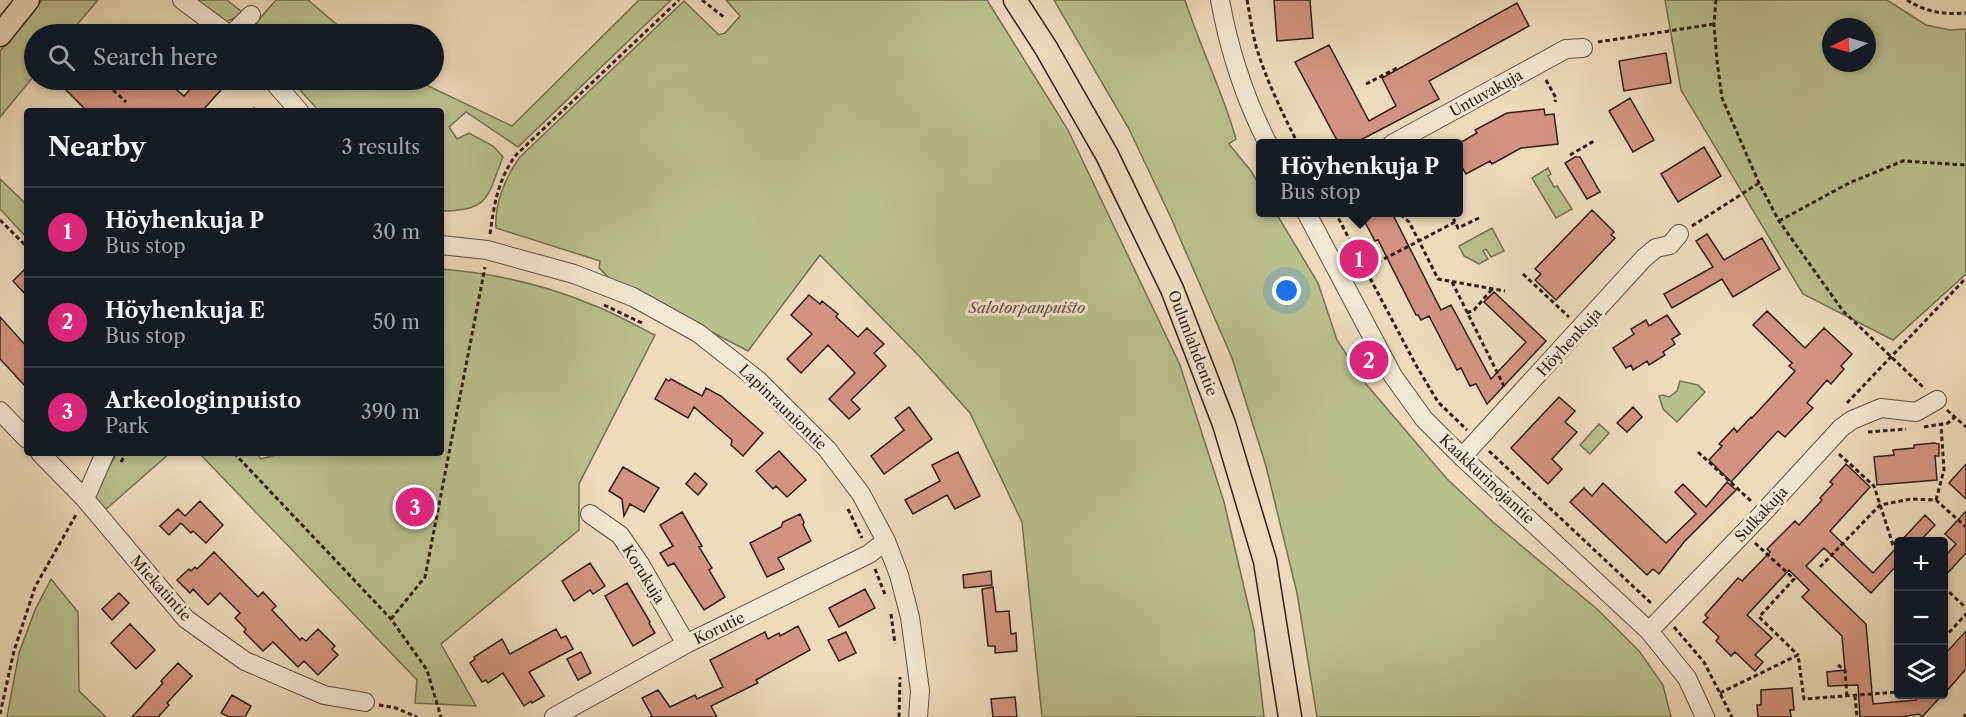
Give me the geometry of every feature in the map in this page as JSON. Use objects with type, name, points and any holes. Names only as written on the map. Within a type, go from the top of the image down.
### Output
[{"type":"main road","points":[[0,34],[28,0]]},
{"type":"main road","name":"Oulunlahdentie","points":[[1015,0],[1046,48],[1107,155],[1172,289],[1224,424],[1265,561],[1290,717]]},
{"type":"street","points":[[182,0],[214,24]]},
{"type":"street","points":[[1220,0],[1238,74],[1265,139]]},
{"type":"street","points":[[238,24],[251,15]]},
{"type":"street","name":"Untuvakuja","points":[[1401,139],[1566,48],[1583,48]]},
{"type":"street","points":[[281,90],[296,108]]},
{"type":"street","name":"Kaakkurinojantie","points":[[1308,217],[1393,376],[1424,419],[1462,458],[1649,631],[1687,678],[1705,717]]},
{"type":"street","name":"Höyhenkuja","points":[[1462,458],[1644,258],[1656,248],[1670,245],[1679,234]]},
{"type":"street","name":"Lapinrauniontie","points":[[444,245],[487,250],[574,274],[633,297],[699,333],[759,381],[827,449],[861,494],[886,542],[910,617],[920,691],[918,717]]},
{"type":"street","name":"Sulkakuja","points":[[1649,631],[1672,620],[1762,514],[1841,428],[1852,420],[1881,408],[1916,412],[1937,400]]},
{"type":"street","points":[[0,411],[24,436]]},
{"type":"street","name":"Miekatintie","points":[[43,456],[85,499],[186,619],[245,661],[324,695],[365,702]]},
{"type":"street","points":[[85,499],[104,456]]},
{"type":"street","name":"Korukuja","points":[[590,514],[620,535],[640,564],[686,644]]},
{"type":"street","name":"Korutie","points":[[554,717],[686,644],[868,554],[886,542]]},
{"type":"path","points":[[391,619],[425,577],[485,268],[494,202],[501,180],[516,155],[679,0]]},
{"type":"path","points":[[702,0],[724,18]]},
{"type":"path","points":[[1247,0],[1263,68],[1277,103],[1295,139]]},
{"type":"path","points":[[1716,0],[1714,24],[1722,98],[1759,183],[1779,220],[1844,311],[1965,424]]},
{"type":"path","points":[[1907,0],[1939,14],[1966,13]]},
{"type":"path","points":[[1583,48],[1594,42],[1714,24]]},
{"type":"path","points":[[1366,84],[1399,67]]},
{"type":"path","points":[[1546,79],[1556,98],[1555,102]]},
{"type":"path","points":[[113,90],[126,102]]},
{"type":"path","points":[[1570,155],[1594,141]]},
{"type":"path","points":[[1779,220],[1849,183],[1903,161],[1966,165]]},
{"type":"path","points":[[1679,234],[1759,183]]},
{"type":"path","points":[[1337,217],[1438,402],[1672,620],[1704,662],[1732,717]]},
{"type":"path","points":[[1403,217],[1409,222],[1438,279],[1504,291]]},
{"type":"path","points":[[1452,217],[1458,228],[1479,218]]},
{"type":"path","points":[[0,220],[24,244]]},
{"type":"path","points":[[1364,269],[1455,222]]},
{"type":"path","points":[[474,267],[485,268]]},
{"type":"path","points":[[1523,274],[1581,329]]},
{"type":"path","points":[[1452,282],[1513,402]]},
{"type":"path","points":[[1467,313],[1474,310],[1493,288]]},
{"type":"path","points":[[594,300],[647,325]]},
{"type":"path","points":[[1860,433],[1941,425],[1955,417]]},
{"type":"path","points":[[1936,500],[1944,470],[1941,425]]},
{"type":"path","points":[[1836,451],[1874,486],[1894,546]]},
{"type":"path","points":[[1698,452],[1754,503]]},
{"type":"path","points":[[237,456],[391,619],[427,670],[441,717]]},
{"type":"path","points":[[0,714],[14,651],[35,587],[85,499]]},
{"type":"path","points":[[1820,567],[1880,505],[1911,499],[1936,500],[1966,527]]},
{"type":"path","points":[[846,504],[889,604],[896,651]]},
{"type":"path","points":[[1751,540],[1794,579],[1759,616],[1798,655],[1804,699],[1894,692]]},
{"type":"path","points":[[1948,591],[1966,608]]},
{"type":"path","points":[[1948,634],[1966,614]]},
{"type":"path","points":[[1720,693],[1798,655]]},
{"type":"path","points":[[1838,665],[1845,670],[1847,696]]},
{"type":"path","points":[[899,717],[900,674]]},
{"type":"path","points":[[1855,696],[1857,717]]},
{"type":"path","points":[[365,702],[396,708],[417,717]]},
{"type":"green space","points":[[42,0],[98,0],[78,24],[24,24],[24,88],[0,117],[0,51]]},
{"type":"green space","points":[[194,0],[227,0],[242,12],[225,22]]},
{"type":"green space","points":[[276,0],[308,0],[336,24],[257,24]]},
{"type":"green space","points":[[639,0],[671,0],[518,147],[466,112],[449,127],[457,139],[469,133],[493,146],[503,157],[489,192],[478,204],[469,208],[444,211],[444,108],[316,108],[300,90],[437,90],[512,126]]},
{"type":"green space","name":"Salotorpanpuisto","points":[[726,0],[987,0],[1068,130],[1180,365],[1224,502],[1254,630],[1264,717],[1042,717],[1022,522],[970,413],[919,356],[820,255],[748,351],[610,279],[599,268],[600,261],[496,228],[497,210],[502,191],[519,158],[684,1],[719,35],[725,33],[740,16]]},
{"type":"green space","points":[[1054,0],[1185,0],[1231,121],[1236,139],[1229,144],[1256,179],[1256,217],[1278,217],[1318,283],[1337,340],[1366,384],[1447,479],[1493,522],[1597,609],[1639,651],[1663,685],[1671,717],[1317,717],[1297,593],[1266,466],[1232,358],[1129,129]]},
{"type":"green space","points":[[1665,0],[1887,0],[1926,25],[1950,30],[1966,29],[1966,274],[1893,340],[1803,294],[1681,90]]},
{"type":"green space","points":[[1548,168],[1551,174],[1548,176],[1554,187],[1557,186],[1572,209],[1556,218],[1532,178]]},
{"type":"green space","points":[[0,179],[24,202],[24,235],[0,209]]},
{"type":"green space","points":[[1492,228],[1504,251],[1491,257],[1486,249],[1483,251],[1488,259],[1479,264],[1464,256],[1459,246]]},
{"type":"green space","points":[[444,269],[499,277],[537,286],[601,308],[655,335],[579,484],[579,530],[441,644],[476,706],[415,703],[417,680],[202,456],[258,456],[261,459],[272,456],[444,456]]},
{"type":"green space","points":[[1680,381],[1698,385],[1705,392],[1677,422],[1663,409],[1659,396],[1669,397],[1677,391]]},
{"type":"green space","points":[[1599,424],[1609,433],[1590,454],[1580,445]]},
{"type":"green space","points":[[115,456],[167,456],[105,510],[93,496]]},
{"type":"green space","points":[[51,579],[78,612],[79,691],[106,717],[7,717],[19,653],[35,610]]},
{"type":"building","points":[[1274,0],[1310,0],[1313,38],[1277,41]]},
{"type":"building","points":[[1517,3],[1529,26],[1429,81],[1439,99],[1363,139],[1336,139],[1295,62],[1329,45],[1369,121],[1396,106],[1382,78]]},
{"type":"building","points":[[1666,53],[1671,83],[1624,91],[1619,61]]},
{"type":"building","points":[[66,90],[177,90],[184,96],[190,90],[221,90],[205,108],[84,108]]},
{"type":"building","points":[[1630,98],[1654,140],[1633,152],[1609,111]]},
{"type":"building","points":[[1544,109],[1545,115],[1554,114],[1558,144],[1521,148],[1492,164],[1490,161],[1466,174],[1463,169],[1463,141],[1477,133],[1475,130],[1507,113]]},
{"type":"building","points":[[1704,147],[1721,176],[1678,202],[1661,174]]},
{"type":"building","points":[[1575,157],[1580,157],[1600,192],[1587,199],[1565,163]]},
{"type":"building","points":[[1592,210],[1614,232],[1611,235],[1615,238],[1556,300],[1535,280],[1541,274],[1535,269]]},
{"type":"building","points":[[1362,217],[1394,217],[1441,310],[1451,305],[1491,379],[1526,342],[1484,302],[1494,292],[1546,341],[1487,404],[1476,384],[1470,386],[1461,368],[1457,370],[1429,316],[1421,320],[1416,315],[1378,240],[1375,241]]},
{"type":"building","points":[[1707,234],[1724,260],[1762,238],[1780,269],[1733,297],[1722,279],[1672,308],[1664,294],[1713,267],[1696,241]]},
{"type":"building","points":[[24,270],[24,293],[13,281]]},
{"type":"building","points":[[809,295],[820,304],[822,301],[838,314],[836,317],[858,337],[867,328],[884,344],[874,353],[886,366],[851,400],[860,409],[849,419],[829,399],[855,373],[828,345],[801,373],[787,359],[812,334],[791,315]]},
{"type":"building","points":[[1767,311],[1805,348],[1824,328],[1852,354],[1841,366],[1844,369],[1831,384],[1827,380],[1807,403],[1813,408],[1785,437],[1778,431],[1731,482],[1709,460],[1722,446],[1719,444],[1734,428],[1737,432],[1795,371],[1789,366],[1792,363],[1753,325]]},
{"type":"building","points":[[1667,315],[1680,334],[1672,339],[1675,344],[1663,352],[1665,355],[1649,365],[1647,361],[1633,370],[1631,365],[1626,368],[1613,348],[1634,334],[1631,329],[1646,320],[1649,326]]},
{"type":"building","points":[[0,317],[24,344],[24,385],[0,359]]},
{"type":"building","points":[[666,379],[669,381],[671,379],[702,396],[706,388],[721,396],[763,433],[743,456],[731,445],[732,440],[694,407],[688,418],[655,399]]},
{"type":"building","points":[[1559,397],[1575,411],[1565,422],[1577,432],[1552,459],[1562,469],[1548,484],[1511,448]]},
{"type":"building","points":[[909,407],[932,439],[884,474],[871,456],[904,430],[895,418]]},
{"type":"building","points":[[1633,407],[1642,417],[1627,432],[1617,423]]},
{"type":"building","points":[[1939,444],[1939,456],[1935,456],[1937,480],[1877,485],[1874,457],[1894,455],[1893,450],[1914,448],[1914,445]]},
{"type":"building","points":[[779,451],[806,480],[787,497],[776,486],[773,489],[756,471]]},
{"type":"building","points":[[958,452],[980,496],[955,509],[947,495],[913,514],[905,500],[940,481],[932,465]]},
{"type":"building","points":[[1846,464],[1870,487],[1830,531],[1873,573],[1894,550],[1894,568],[1871,593],[1824,548],[1806,566],[1866,624],[1873,704],[1938,699],[1922,717],[1919,714],[1901,717],[1860,717],[1858,685],[1828,686],[1827,672],[1845,670],[1842,636],[1802,597],[1809,590],[1789,570],[1747,615],[1772,638],[1755,655],[1763,662],[1755,671],[1735,652],[1731,656],[1716,641],[1719,637],[1703,622],[1708,618],[1705,615],[1738,578],[1742,581],[1770,552],[1767,549],[1795,521],[1799,525],[1822,500],[1820,498],[1833,484],[1830,482]]},
{"type":"building","points":[[1966,464],[1966,499],[1949,483]]},
{"type":"building","points":[[623,467],[659,488],[644,512],[630,504],[624,516],[622,499],[609,491]]},
{"type":"building","points":[[695,473],[707,484],[698,495],[686,484]]},
{"type":"building","points":[[1727,482],[1736,490],[1684,542],[1659,574],[1653,569],[1647,575],[1570,502],[1584,488],[1592,496],[1603,483],[1666,543],[1696,514],[1675,492],[1683,484],[1706,507]]},
{"type":"building","points":[[200,501],[223,525],[206,543],[181,523],[169,535],[160,526],[178,509],[185,516]]},
{"type":"building","points":[[1966,511],[1966,553],[1948,573],[1948,553],[1956,544],[1945,534]]},
{"type":"building","points":[[682,512],[702,546],[699,547],[712,568],[709,570],[725,597],[704,610],[674,563],[668,566],[660,553],[673,546],[660,525]]},
{"type":"building","points":[[800,514],[811,541],[778,558],[784,569],[767,577],[750,543]]},
{"type":"building","points":[[1925,515],[1935,525],[1924,537],[1905,537]]},
{"type":"building","points":[[214,552],[258,597],[263,592],[276,606],[272,610],[300,640],[302,638],[306,641],[318,629],[335,646],[332,649],[338,655],[318,675],[304,661],[298,667],[273,642],[263,651],[244,632],[246,629],[235,618],[240,613],[220,593],[208,605],[193,589],[190,593],[177,580],[189,569],[191,571],[195,567],[197,569]]},
{"type":"building","points":[[590,563],[605,586],[593,594],[590,590],[574,601],[562,581]]},
{"type":"building","points":[[991,571],[992,585],[964,588],[963,575]]},
{"type":"building","points":[[627,583],[655,633],[633,646],[605,596]]},
{"type":"building","points":[[993,587],[996,612],[1009,611],[1011,634],[1016,633],[1017,651],[995,653],[995,646],[988,646],[982,589]]},
{"type":"building","points":[[865,589],[875,608],[839,627],[829,608]]},
{"type":"building","points":[[119,593],[129,603],[112,620],[102,609]]},
{"type":"building","points":[[130,624],[155,650],[136,669],[111,643]]},
{"type":"building","points":[[798,626],[810,650],[756,680],[758,683],[711,706],[717,717],[650,717],[652,716],[642,698],[658,690],[670,707],[695,695],[697,699],[723,687],[710,660],[765,632],[768,639],[779,633],[780,636]]},
{"type":"building","points":[[556,629],[561,638],[566,636],[573,649],[529,672],[544,696],[532,703],[531,701],[524,706],[503,673],[488,683],[486,680],[482,682],[470,663],[475,659],[474,657],[502,639],[510,654]]},
{"type":"building","points":[[1966,631],[1966,669],[1948,689],[1948,651]]},
{"type":"building","points":[[846,632],[856,653],[839,661],[828,640]]},
{"type":"building","points":[[581,652],[591,673],[578,680],[567,659]]},
{"type":"building","points":[[178,663],[192,676],[167,703],[169,705],[158,717],[132,717],[163,683],[161,681]]},
{"type":"building","points":[[1792,688],[1794,710],[1790,710],[1791,717],[1758,717],[1757,705],[1761,705],[1761,690]]},
{"type":"building","points":[[232,695],[251,706],[245,717],[229,717],[221,713]]},
{"type":"building","points":[[1015,697],[1017,717],[993,717],[991,699]]},
{"type":"place","name":"Höyhenkuja P","points":[[1359,259]]},
{"type":"place","name":"Höyhenkuja E","points":[[1369,360]]},
{"type":"place","name":"Arkeologinpuisto","points":[[415,507]]}]
